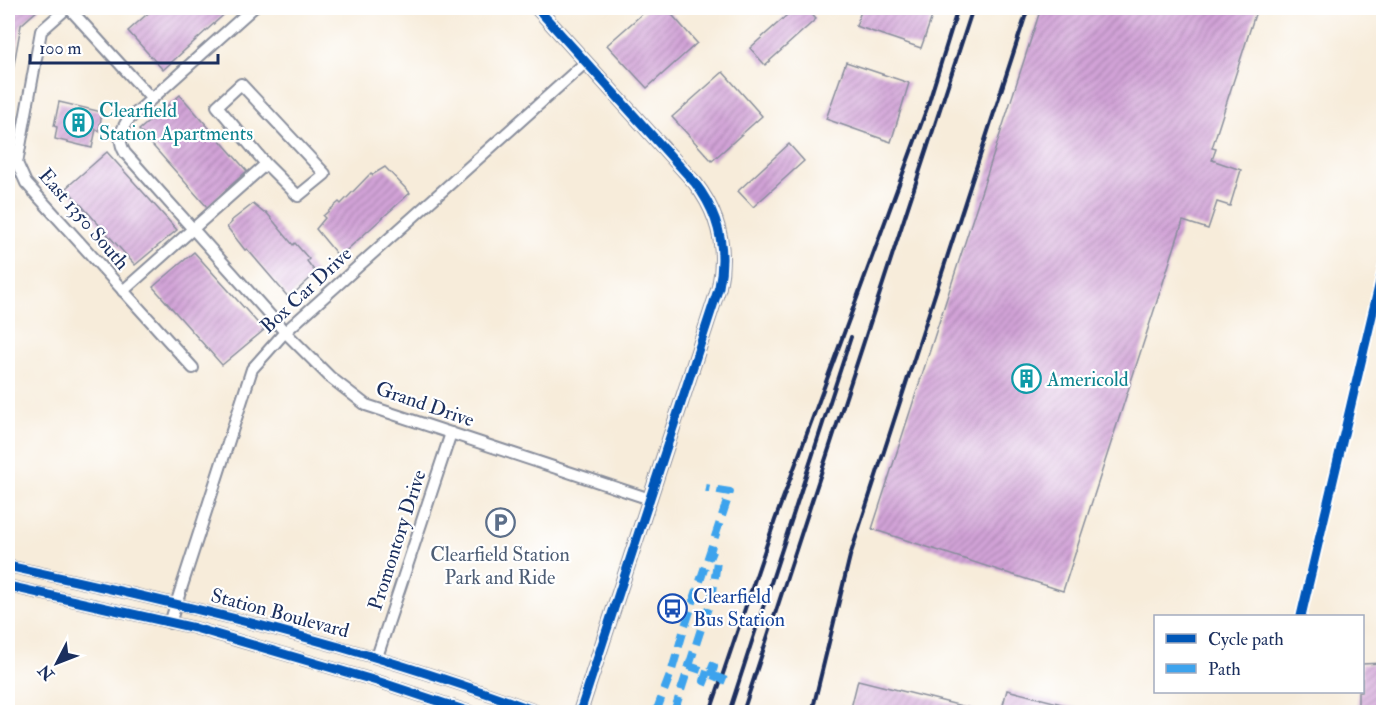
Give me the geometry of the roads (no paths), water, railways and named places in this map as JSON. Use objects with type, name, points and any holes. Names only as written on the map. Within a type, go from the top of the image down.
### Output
[{"type":"street","points":[[68,8],[151,98],[253,8]]},
{"type":"street","name":"East 1350 South","points":[[68,8],[42,31],[17,163],[26,183],[193,368]]},
{"type":"street","points":[[537,8],[701,191],[716,220],[723,260],[719,287],[580,712]]},
{"type":"street","name":"Box Car Drive","points":[[170,623],[252,369],[285,332],[586,62]]},
{"type":"street","points":[[241,84],[325,174],[298,196],[266,164],[217,106],[241,84]]},
{"type":"street","name":"Grand Drive","points":[[151,98],[128,121],[120,135],[120,145],[125,153],[285,332],[330,377],[366,405],[650,499]]},
{"type":"street","points":[[123,291],[266,164]]},
{"type":"street","name":"Promontory Drive","points":[[377,657],[451,433]]},
{"type":"street","name":"Station Boulevard","points":[[8,566],[244,620],[377,657],[538,712]]},
{"type":"street","name":"Station Boulevard","points":[[8,586],[170,623],[380,681],[470,712]]},
{"type":"railway","points":[[710,712],[775,520],[927,108],[958,8]]},
{"type":"railway","points":[[743,712],[973,8]]},
{"type":"railway","points":[[812,712],[850,556],[1028,8]]},
{"type":"railway","points":[[729,712],[851,337]]},
{"type":"place","name":"Clearfield Station Apartments","points":[[78,122]]},
{"type":"place","name":"Americold","points":[[1026,379]]},
{"type":"place","name":"Clearfield Station Park and Ride","points":[[500,523]]},
{"type":"place","name":"Clearfield Bus Station","points":[[672,608]]}]
